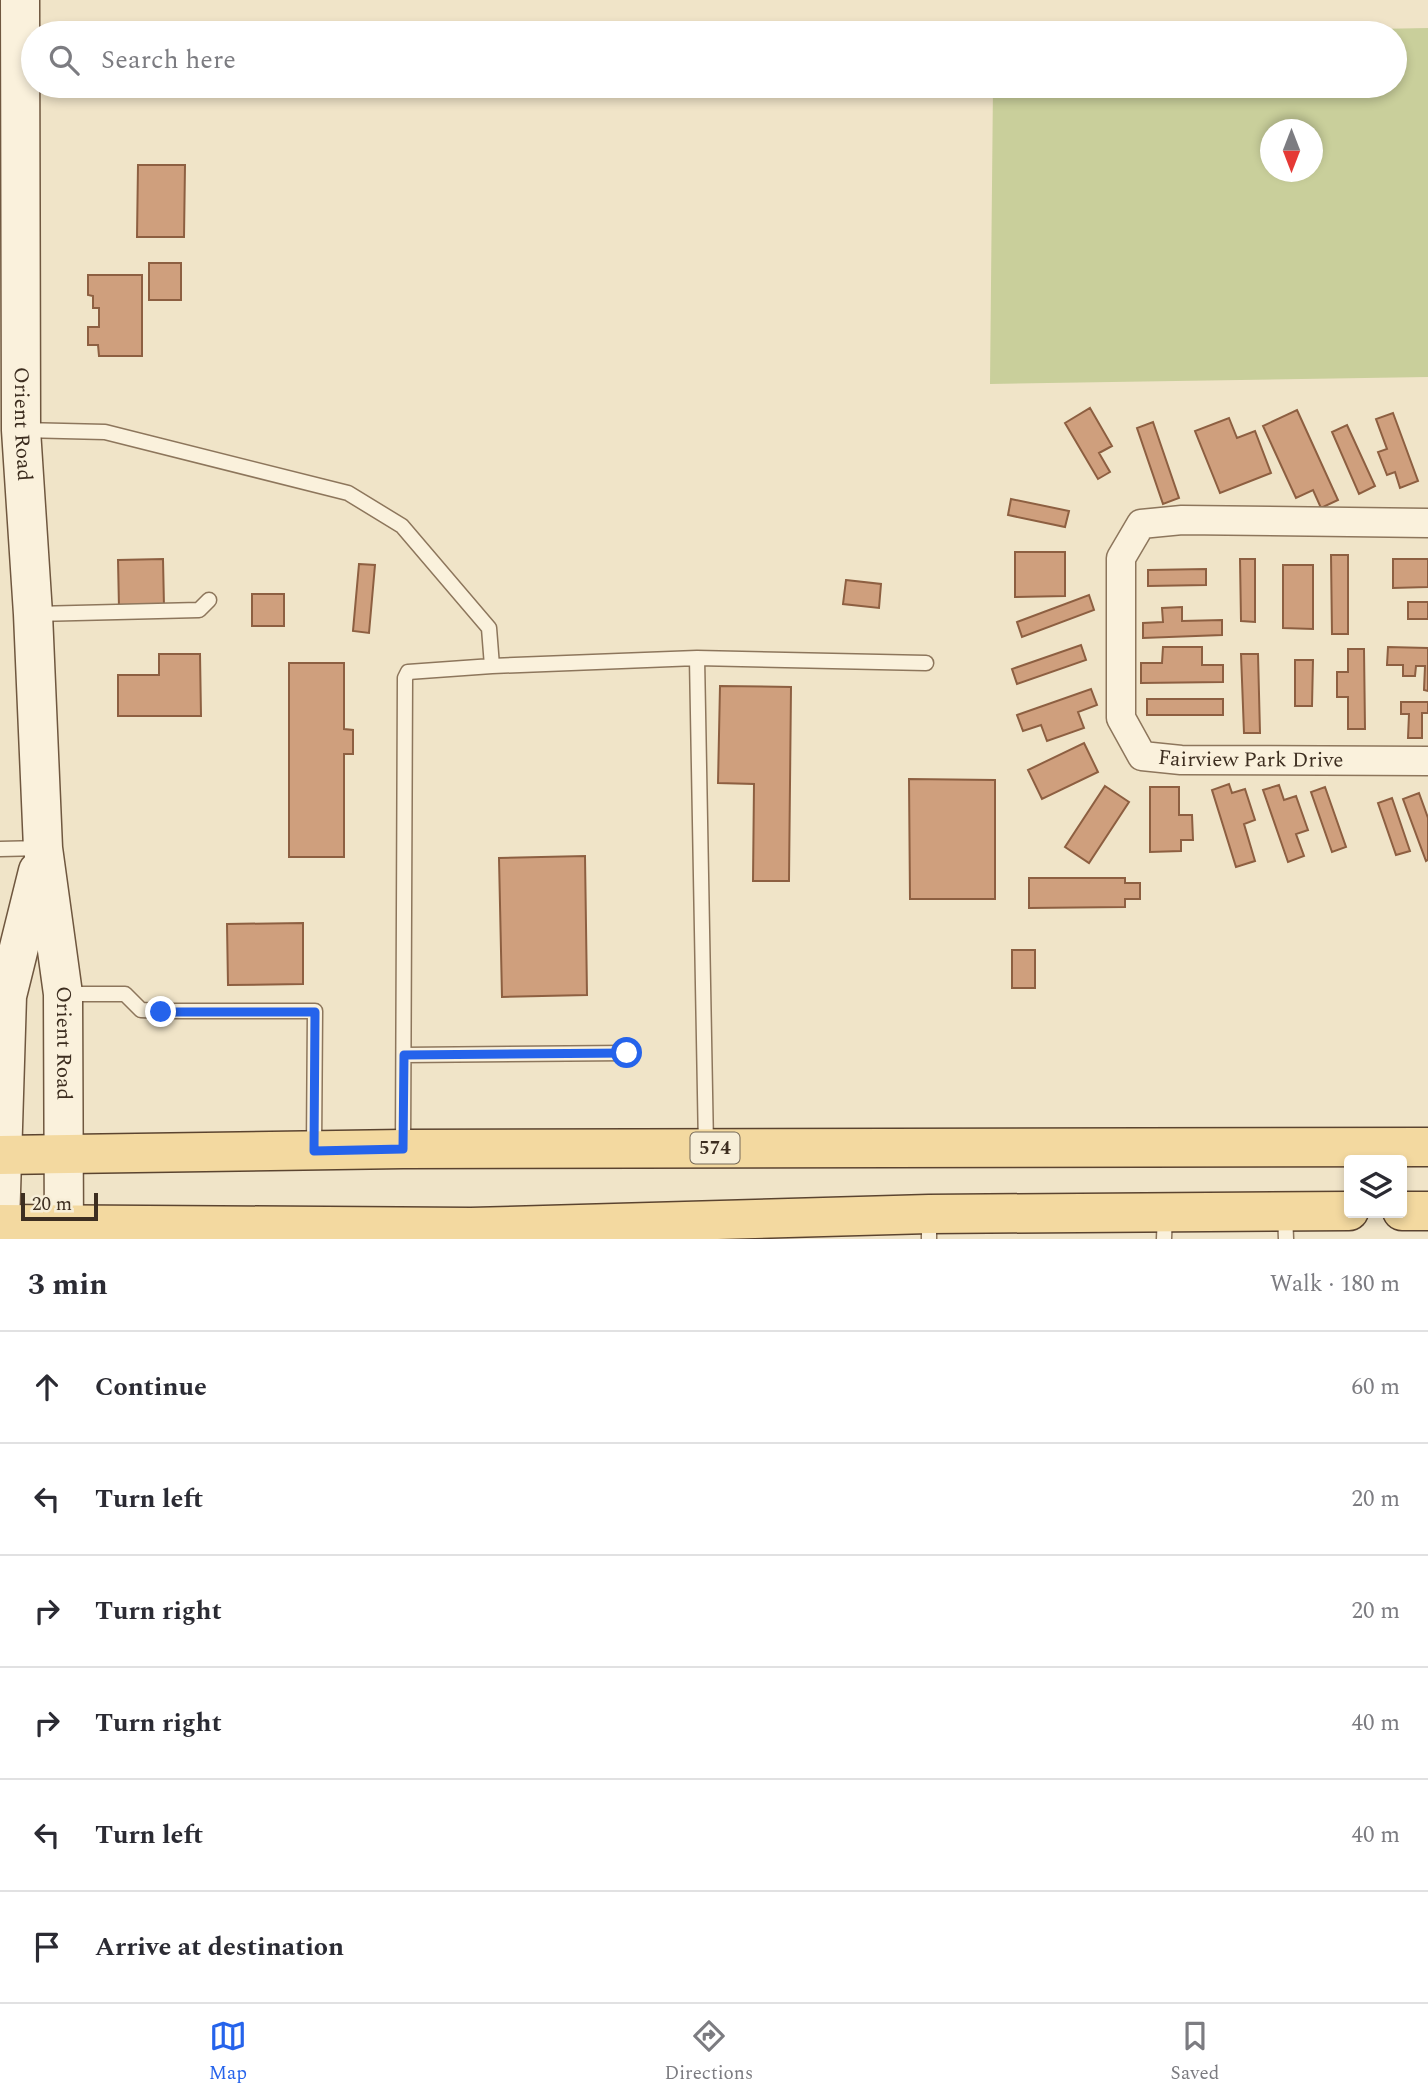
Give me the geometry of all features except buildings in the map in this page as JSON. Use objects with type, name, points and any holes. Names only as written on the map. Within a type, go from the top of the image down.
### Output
[{"type":"main road","name":"574","points":[[1,1155],[403,1149],[1428,1147]]},
{"type":"main road","points":[[1407,1211],[1428,1211]]},
{"type":"main road","points":[[0,1225],[64,1232],[749,1224],[929,1227],[997,1220],[1285,1225],[1344,1212]]},
{"type":"street","name":"Orient Road","points":[[20,0],[16,330],[33,614],[43,848],[63,994],[64,1232]]},
{"type":"street","name":"Fairview Park Drive","points":[[1428,523],[1182,520],[1141,524],[1121,558],[1121,718],[1142,756],[1181,760],[1428,761]]},
{"type":"street","name":"Orient Road","points":[[0,1225],[7,996],[43,848]]},
{"type":"lane","points":[[21,430],[105,432],[348,493],[402,526],[489,628],[492,666]]},
{"type":"lane","points":[[33,614],[199,610],[209,600]]},
{"type":"lane","points":[[696,658],[706,1148]]},
{"type":"lane","points":[[403,1149],[405,678],[408,672],[696,658],[926,663]]},
{"type":"lane","points":[[0,849],[43,848]]},
{"type":"lane","points":[[63,994],[125,994],[141,1010],[161,1012],[315,1012],[314,1151]]},
{"type":"lane","points":[[404,1055],[627,1053]]},
{"type":"green space","points":[[1407,28],[1428,28],[1428,377],[990,384],[993,98],[1407,98]]},
{"type":"route","points":[[161,1012],[315,1012],[314,1151],[403,1149],[404,1055],[627,1053]]}]
